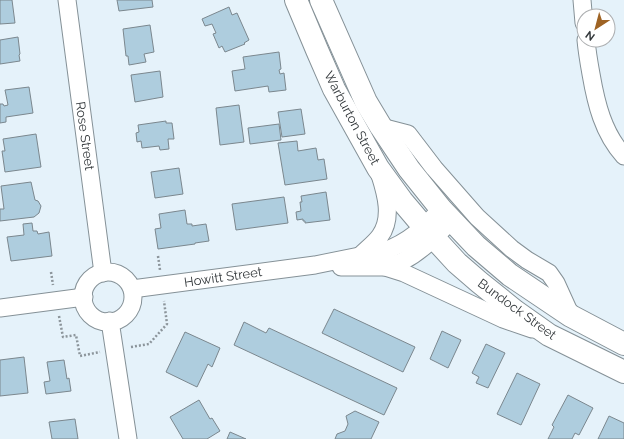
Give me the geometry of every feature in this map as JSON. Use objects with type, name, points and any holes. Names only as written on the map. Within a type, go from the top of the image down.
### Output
[{"type":"main road","name":"Warburton Street","points":[[296,0],[334,89],[378,168],[402,201],[429,233]]},
{"type":"main road","name":"Warburton Street","points":[[321,0],[366,102],[409,169],[447,214]]},
{"type":"main road","name":"Bundock Street","points":[[447,214],[476,246],[510,275],[571,316],[624,344]]},
{"type":"main road","name":"Bundock Street","points":[[429,233],[457,263],[515,311],[549,335],[624,372]]},
{"type":"street","name":"Rose Street","points":[[67,0],[103,272]]},
{"type":"street","points":[[587,48],[598,110],[606,129],[624,156]]},
{"type":"street","points":[[381,127],[408,134],[434,168],[477,217],[512,249],[549,273],[556,283],[571,316]]},
{"type":"street","points":[[360,256],[382,234],[388,215],[388,206],[378,168]]},
{"type":"street","name":"Howitt Street","points":[[385,267],[402,261],[418,251],[429,233],[447,214]]},
{"type":"street","name":"Howitt Street","points":[[132,289],[315,265],[395,248],[409,239],[429,233]]},
{"type":"street","name":"Howitt Street","points":[[315,265],[385,267],[404,273],[504,319],[549,335]]},
{"type":"street","points":[[103,272],[110,272],[124,277],[132,289],[132,304],[124,316],[118,320],[102,321],[89,312],[85,305],[85,289],[89,281],[103,272]]},
{"type":"street","points":[[0,308],[84,297]]},
{"type":"street","points":[[110,321],[128,439]]},
{"type":"building","points":[[0,0],[12,0],[15,23],[0,24]]},
{"type":"building","points":[[117,0],[152,0],[153,7],[119,11]]},
{"type":"building","points":[[229,7],[232,15],[237,13],[249,40],[244,43],[245,44],[225,52],[222,46],[219,48],[213,34],[216,33],[212,24],[205,26],[202,19]]},
{"type":"building","points":[[150,25],[154,52],[144,54],[146,62],[129,65],[128,56],[126,56],[123,29]]},
{"type":"building","points":[[18,37],[20,61],[0,64],[0,40]]},
{"type":"building","points":[[279,52],[281,69],[279,70],[280,74],[284,73],[286,90],[269,92],[268,86],[235,91],[232,71],[245,69],[243,57]]},
{"type":"building","points":[[160,71],[163,97],[135,102],[131,75]]},
{"type":"building","points":[[29,87],[33,113],[6,117],[6,122],[0,123],[0,104],[3,104],[4,106],[8,105],[5,90]]},
{"type":"building","points":[[239,105],[244,142],[220,145],[216,108]]},
{"type":"building","points":[[301,109],[305,134],[282,137],[278,112]]},
{"type":"building","points":[[166,121],[166,123],[172,123],[174,139],[168,139],[169,149],[160,150],[159,146],[142,148],[141,141],[137,142],[136,133],[139,132],[138,125]]},
{"type":"building","points":[[279,124],[281,140],[250,144],[248,128]]},
{"type":"building","points":[[36,134],[41,167],[5,172],[2,151],[5,151],[3,139]]},
{"type":"building","points":[[297,141],[298,151],[316,148],[318,160],[324,159],[327,179],[285,185],[278,143]]},
{"type":"building","points":[[179,168],[183,194],[155,198],[151,172]]},
{"type":"building","points":[[31,182],[35,200],[38,201],[41,206],[39,213],[34,217],[0,221],[0,209],[4,209],[1,186]]},
{"type":"building","points":[[326,192],[330,220],[305,223],[303,219],[297,220],[296,212],[301,211],[301,196]]},
{"type":"building","points":[[284,197],[288,223],[236,230],[232,204]]},
{"type":"building","points":[[185,210],[187,224],[192,224],[192,226],[206,224],[209,241],[158,249],[155,229],[161,228],[159,214]]},
{"type":"building","points":[[32,223],[33,231],[37,231],[38,234],[49,232],[52,256],[11,261],[7,237],[24,235],[23,224]]},
{"type":"building","points":[[334,309],[415,347],[403,372],[322,333]]},
{"type":"building","points":[[244,322],[266,333],[269,328],[397,388],[384,415],[234,345]]},
{"type":"building","points":[[442,331],[461,340],[448,368],[430,359]]},
{"type":"building","points":[[185,332],[220,348],[212,367],[208,364],[197,387],[166,372]]},
{"type":"building","points":[[486,344],[505,353],[488,388],[476,383],[479,377],[472,373]]},
{"type":"building","points":[[24,357],[28,393],[0,396],[0,360]]},
{"type":"building","points":[[64,360],[67,379],[69,378],[71,391],[46,394],[44,382],[50,381],[47,362]]},
{"type":"building","points":[[517,373],[540,384],[521,425],[497,414]]},
{"type":"building","points":[[568,395],[593,408],[579,435],[575,433],[572,439],[548,439],[554,427],[552,425]]},
{"type":"building","points":[[199,400],[210,419],[212,418],[220,431],[207,439],[183,439],[170,417]]},
{"type":"building","points":[[355,411],[379,422],[371,439],[335,439],[337,434],[345,431],[348,424],[346,416]]},
{"type":"building","points":[[609,416],[624,423],[624,439],[598,439]]},
{"type":"building","points":[[75,419],[78,439],[52,439],[49,422]]},
{"type":"building","points":[[230,432],[246,439],[227,439]]}]
